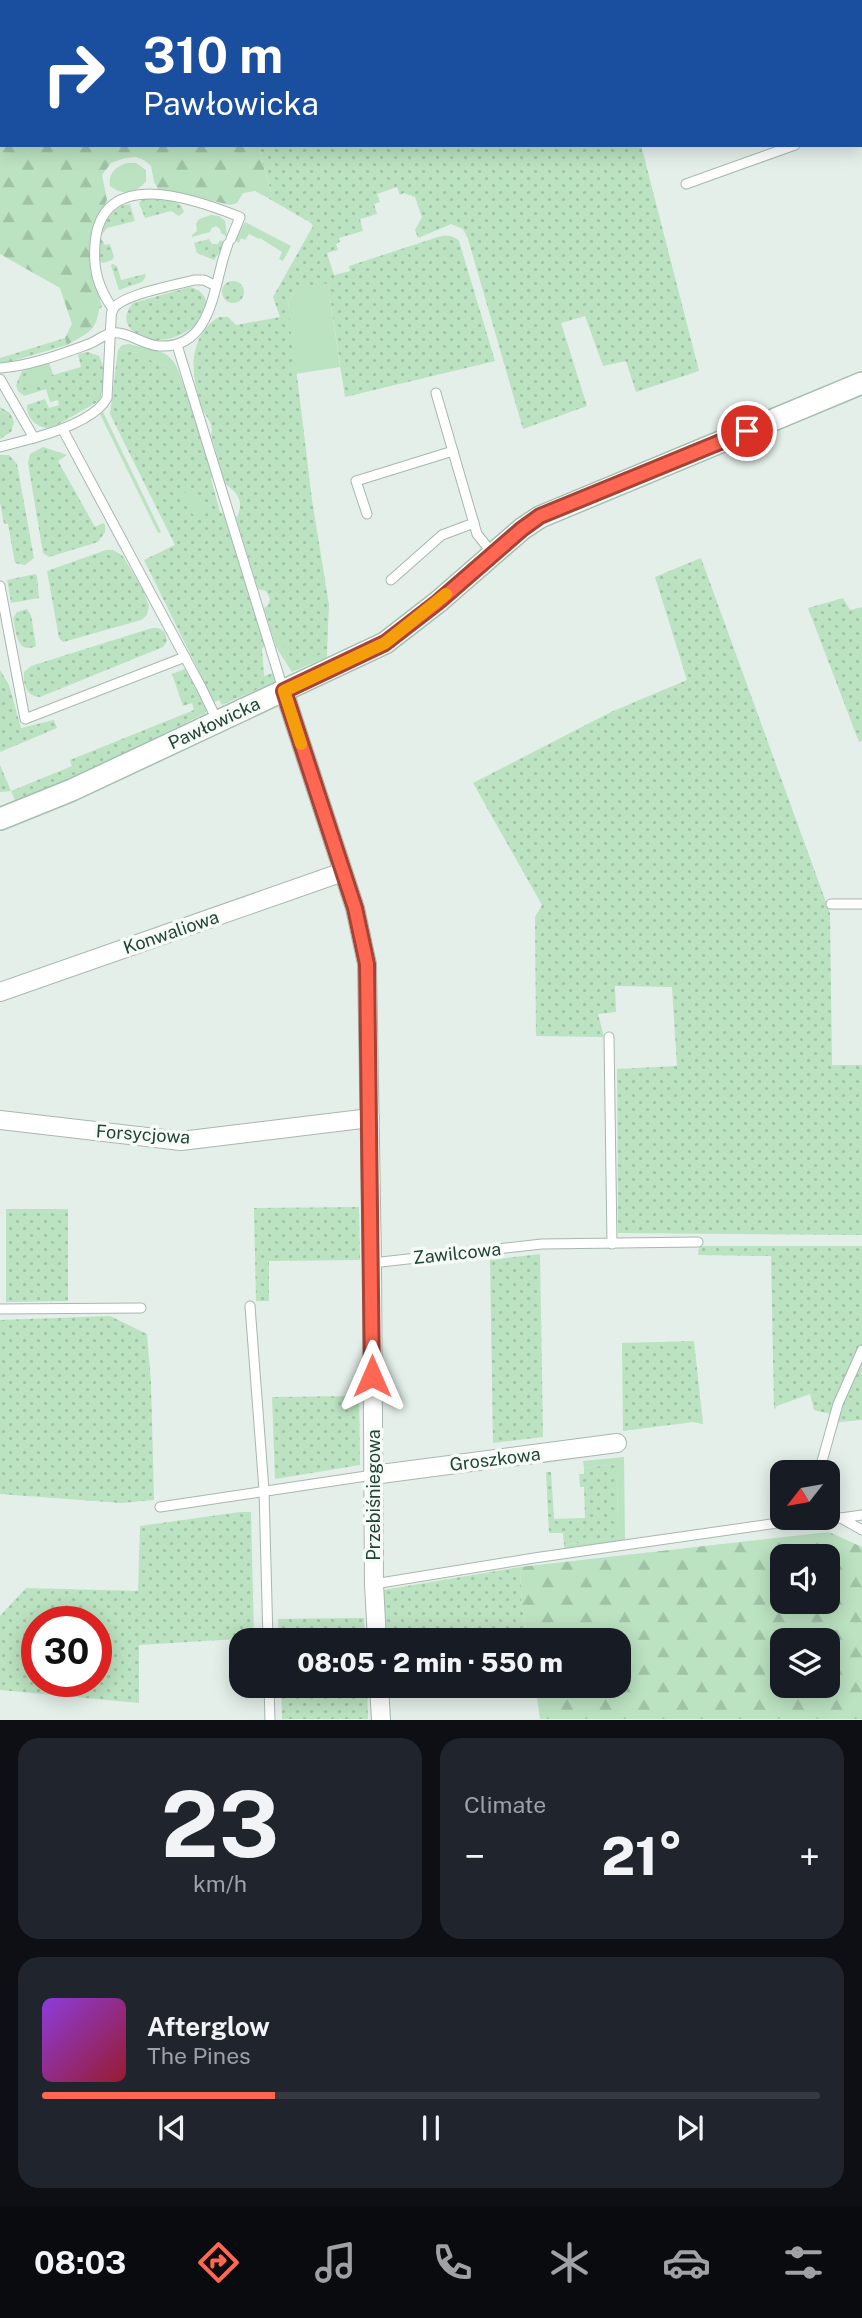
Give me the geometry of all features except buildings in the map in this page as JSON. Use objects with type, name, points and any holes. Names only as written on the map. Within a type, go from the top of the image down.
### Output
[{"type":"street","name":"Pawłowicka","points":[[0,819],[72,790],[385,643],[540,516],[862,383]]},
{"type":"street","name":"Przebiśniegowa","points":[[284,691],[355,908],[367,964],[376,1628]]},
{"type":"street","name":"Konwaliowa","points":[[0,992],[343,872]]},
{"type":"street","name":"Forsycjowa","points":[[0,1119],[181,1140],[370,1118]]},
{"type":"street","name":"Groszkowa","points":[[373,1475],[617,1443]]},
{"type":"street","points":[[380,1698],[382,1720]]},
{"type":"lane","points":[[686,184],[789,147]]},
{"type":"lane","points":[[0,368],[16,367],[91,343],[111,333],[126,335],[150,345],[177,345],[192,335],[204,322],[240,217],[206,203],[152,192],[134,195],[107,210],[98,224],[94,255],[99,285],[113,309],[111,320],[111,333],[107,398],[102,406],[63,430],[0,447]]},
{"type":"lane","points":[[113,309],[129,298],[194,280],[204,280],[216,286]]},
{"type":"lane","points":[[177,345],[284,691]]},
{"type":"lane","points":[[0,379],[34,438]]},
{"type":"lane","points":[[436,393],[477,534],[493,554]]},
{"type":"lane","points":[[63,430],[218,722]]},
{"type":"lane","points":[[367,514],[356,481],[453,451]]},
{"type":"lane","points":[[391,580],[442,535],[474,523]]},
{"type":"lane","points":[[0,586],[25,719],[185,657]]},
{"type":"lane","points":[[831,904],[862,904]]},
{"type":"lane","points":[[609,1037],[612,1244]]},
{"type":"lane","name":"Zawilcowa","points":[[372,1263],[542,1244],[698,1242]]},
{"type":"lane","points":[[250,1306],[264,1490],[268,1628]]},
{"type":"lane","points":[[0,1309],[141,1308]]},
{"type":"lane","points":[[823,1460],[838,1404],[862,1349]]},
{"type":"lane","points":[[160,1507],[373,1475]]},
{"type":"lane","points":[[841,1518],[862,1514]]},
{"type":"lane","points":[[841,1518],[862,1530]]},
{"type":"lane","points":[[374,1584],[770,1524]]},
{"type":"lane","points":[[269,1698],[270,1720]]},
{"type":"green space","points":[[0,147],[259,147],[271,193],[268,198],[255,191],[243,193],[237,203],[231,205],[158,189],[151,166],[136,157],[111,163],[102,175],[107,200],[94,227],[90,263],[102,307],[92,328],[67,345],[65,338],[72,324],[60,288],[0,254]]},
{"type":"green space","points":[[259,147],[642,147],[699,371],[636,392],[626,361],[603,366],[585,316],[561,323],[587,406],[523,429],[463,229],[451,224],[418,238],[415,230],[422,217],[415,197],[404,193],[400,195],[397,187],[377,194],[380,202],[374,204],[377,214],[360,219],[363,231],[339,238],[340,242],[336,244],[338,250],[327,253],[334,275],[350,271],[349,266],[438,237],[454,238],[459,241],[495,361],[345,397],[328,284],[294,292],[288,302],[312,500],[329,605],[327,652],[297,664],[268,621],[264,608],[270,599],[266,591],[258,589],[236,518],[240,508],[239,499],[225,484],[211,435],[211,425],[202,408],[194,373],[198,342],[203,332],[219,317],[228,317],[236,325],[280,317],[273,297],[313,226],[268,198],[271,192]]},
{"type":"green space","points":[[136,163],[146,170],[146,181],[133,191],[119,191],[110,186],[110,177],[117,168]]},
{"type":"green space","points":[[142,199],[173,201],[181,205],[184,212],[179,216],[171,211],[145,218],[139,203]]},
{"type":"green space","points":[[130,204],[135,221],[107,228],[100,237],[103,225],[113,211]]},
{"type":"green space","points":[[211,215],[219,216],[225,221],[227,237],[216,226],[210,232],[192,237],[197,231],[196,224],[199,219]]},
{"type":"green space","points":[[245,222],[291,246],[283,261],[279,259],[282,252],[260,238],[249,234],[245,240],[241,238],[239,243],[234,240]]},
{"type":"green space","points":[[100,237],[105,245],[110,244],[114,257],[103,263],[99,261]]},
{"type":"green space","points":[[209,239],[212,244],[218,244],[220,240],[226,243],[214,260],[197,253],[194,243]]},
{"type":"green space","points":[[111,265],[117,266],[121,280],[145,274],[146,276],[142,282],[119,290]]},
{"type":"green space","points":[[233,281],[241,284],[244,292],[241,300],[233,303],[225,300],[222,292],[225,284]]},
{"type":"green space","points":[[328,283],[340,367],[295,374],[288,302],[295,291]]},
{"type":"green space","points":[[190,287],[201,293],[206,302],[198,322],[187,331],[159,340],[143,337],[130,328],[127,315],[133,303]]},
{"type":"green space","points":[[65,338],[67,345],[0,363],[0,358]]},
{"type":"green space","points":[[129,344],[167,355],[176,366],[185,389],[182,390],[177,376],[168,366],[152,361],[140,353],[118,350],[122,345]]},
{"type":"green space","points":[[118,350],[140,353],[152,361],[168,366],[177,376],[182,390],[185,389],[213,476],[211,479],[220,512],[224,515],[265,645],[262,649],[264,676],[273,673],[276,681],[222,705],[219,700],[214,702],[144,560],[175,545],[110,414]]},
{"type":"green space","points":[[88,352],[99,356],[103,366],[99,401],[57,425],[47,428],[35,423],[28,413],[27,405],[45,399],[49,408],[59,405],[58,400],[50,402],[46,389],[24,396],[16,385],[22,371],[49,363],[53,375],[81,367],[78,354]]},
{"type":"green space","points":[[49,363],[53,375],[36,380],[30,388],[23,387],[29,369]]},
{"type":"green space","points":[[0,407],[10,413],[14,422],[11,432],[0,439]]},
{"type":"green space","points":[[103,412],[161,532],[158,533],[100,414]]},
{"type":"green space","points":[[43,447],[67,455],[58,461],[95,527],[103,523],[105,525],[105,532],[98,542],[49,557],[43,553],[28,463],[30,454]]},
{"type":"green space","points":[[0,455],[9,455],[17,464],[34,558],[25,565],[15,563],[8,524],[4,524],[0,502]]},
{"type":"green space","points":[[193,489],[208,504],[207,513],[202,518],[193,515],[182,494]]},
{"type":"green space","points":[[106,550],[122,555],[143,590],[149,606],[147,615],[141,620],[63,642],[59,638],[47,571]]},
{"type":"green space","points":[[701,558],[830,913],[832,1065],[862,1065],[862,1235],[618,1233],[617,1069],[677,1066],[672,987],[615,986],[616,1012],[598,1014],[604,1037],[536,1036],[535,917],[542,905],[473,783],[611,712],[687,680],[655,577]]},
{"type":"green space","points":[[35,574],[39,598],[11,603],[7,580]]},
{"type":"green space","points":[[843,598],[850,610],[862,607],[862,741],[859,742],[808,608]]},
{"type":"green space","points":[[27,609],[31,615],[36,646],[30,648],[18,641],[13,618],[17,612]]},
{"type":"green space","points":[[268,621],[297,663],[327,652],[327,657],[292,672],[276,647]]},
{"type":"green space","points":[[152,628],[165,632],[167,641],[163,647],[40,697],[26,689],[24,672],[31,666]]},
{"type":"green space","points":[[185,669],[205,705],[206,713],[17,805],[11,791],[72,766],[70,760],[194,710],[192,703],[183,706],[172,674]]},
{"type":"green space","points":[[0,670],[9,685],[21,728],[54,720],[57,728],[0,752]]},
{"type":"green space","points":[[0,765],[11,791],[0,792]]},
{"type":"green space","points":[[359,1207],[360,1260],[269,1261],[269,1301],[256,1301],[254,1208]]},
{"type":"green space","points":[[6,1209],[68,1209],[68,1301],[6,1302]]},
{"type":"green space","points":[[699,1246],[862,1246],[862,1420],[829,1423],[830,1414],[814,1410],[810,1394],[777,1406],[774,1410],[771,1256],[698,1255]]},
{"type":"green space","points":[[540,1254],[543,1437],[493,1443],[490,1260]]},
{"type":"green space","points":[[110,1316],[147,1334],[154,1500],[121,1503],[0,1494],[0,1320]]},
{"type":"green space","points":[[694,1341],[703,1424],[693,1422],[623,1431],[622,1343]]},
{"type":"green space","points":[[359,1396],[360,1465],[275,1479],[272,1397]]},
{"type":"green space","points":[[624,1457],[625,1542],[565,1550],[564,1545],[618,1537],[617,1464],[584,1468],[583,1461]]},
{"type":"green space","points":[[617,1464],[618,1537],[564,1545],[563,1533],[549,1533],[546,1472],[551,1472],[554,1519],[585,1518],[584,1487],[580,1487],[579,1474],[584,1474],[584,1468]]},
{"type":"green space","points":[[251,1512],[254,1628],[229,1628],[229,1640],[139,1645],[139,1703],[75,1697],[112,1697],[112,1606],[21,1606],[21,1692],[0,1690],[0,1616],[26,1588],[138,1591],[140,1526]]},
{"type":"green space","points":[[829,1532],[862,1547],[862,1719],[540,1719],[537,1698],[631,1698],[631,1628],[526,1628],[520,1567]]},
{"type":"green space","points":[[520,1567],[526,1628],[385,1628],[383,1590]]},
{"type":"green space","points":[[364,1618],[364,1628],[278,1628],[278,1619]]},
{"type":"green space","points":[[281,1698],[367,1698],[368,1719],[282,1719]]},
{"type":"slow traffic","points":[[301,744],[284,691],[385,643],[446,594]]},
{"type":"route","points":[[372,1376],[367,964],[355,908],[284,691],[385,643],[540,516],[747,431]]}]
